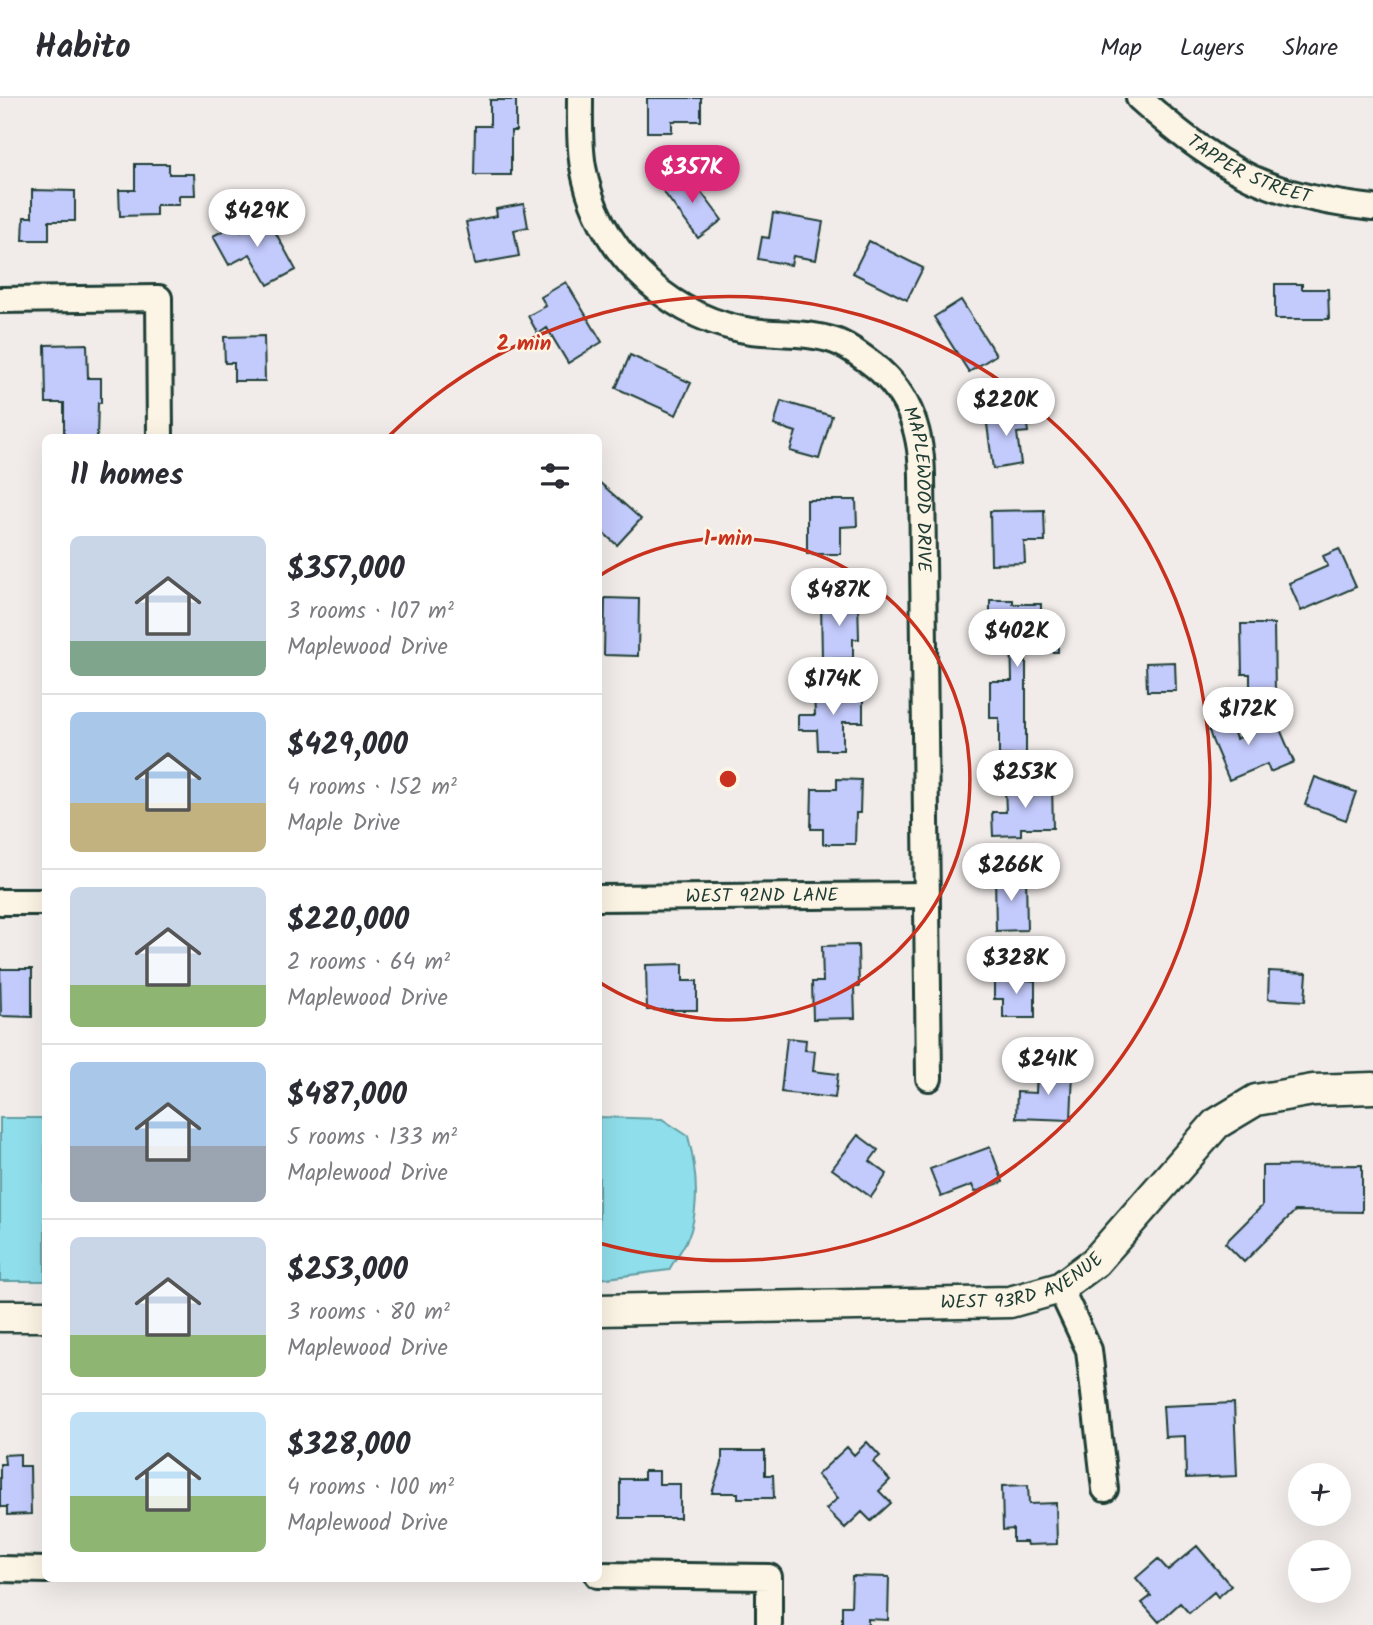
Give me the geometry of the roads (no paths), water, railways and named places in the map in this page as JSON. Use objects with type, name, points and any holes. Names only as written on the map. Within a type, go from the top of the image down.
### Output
[{"type":"street","name":"MAPLEWOOD DRIVE","points":[[580,98],[583,169],[589,192],[610,237],[630,265],[671,301],[723,325],[760,332],[819,337],[836,341],[853,350],[884,374],[914,419],[922,454],[929,1078]]},
{"type":"street","name":"TAPPER STREET","points":[[1139,98],[1211,155],[1267,185],[1304,196],[1373,208]]},
{"type":"street","points":[[0,300],[159,298],[160,434]]},
{"type":"street","name":"WEST 92ND LANE","points":[[602,898],[928,895]]},
{"type":"street","points":[[0,902],[42,902]]},
{"type":"street","name":"WEST 93RD AVENUE","points":[[602,1310],[1010,1302],[1060,1288],[1095,1262],[1216,1124],[1256,1100],[1313,1090],[1373,1088]]},
{"type":"street","points":[[1060,1288],[1089,1350],[1105,1489]]},
{"type":"street","points":[[0,1316],[42,1316]]},
{"type":"street","points":[[0,1569],[42,1570]]},
{"type":"street","points":[[602,1575],[769,1577],[769,1625]]},
{"type":"water","points":[[602,1117],[662,1119],[688,1136],[695,1171],[694,1218],[689,1235],[669,1270],[602,1279]]},
{"type":"water","points":[[0,1118],[42,1118],[42,1281],[0,1281]]}]
